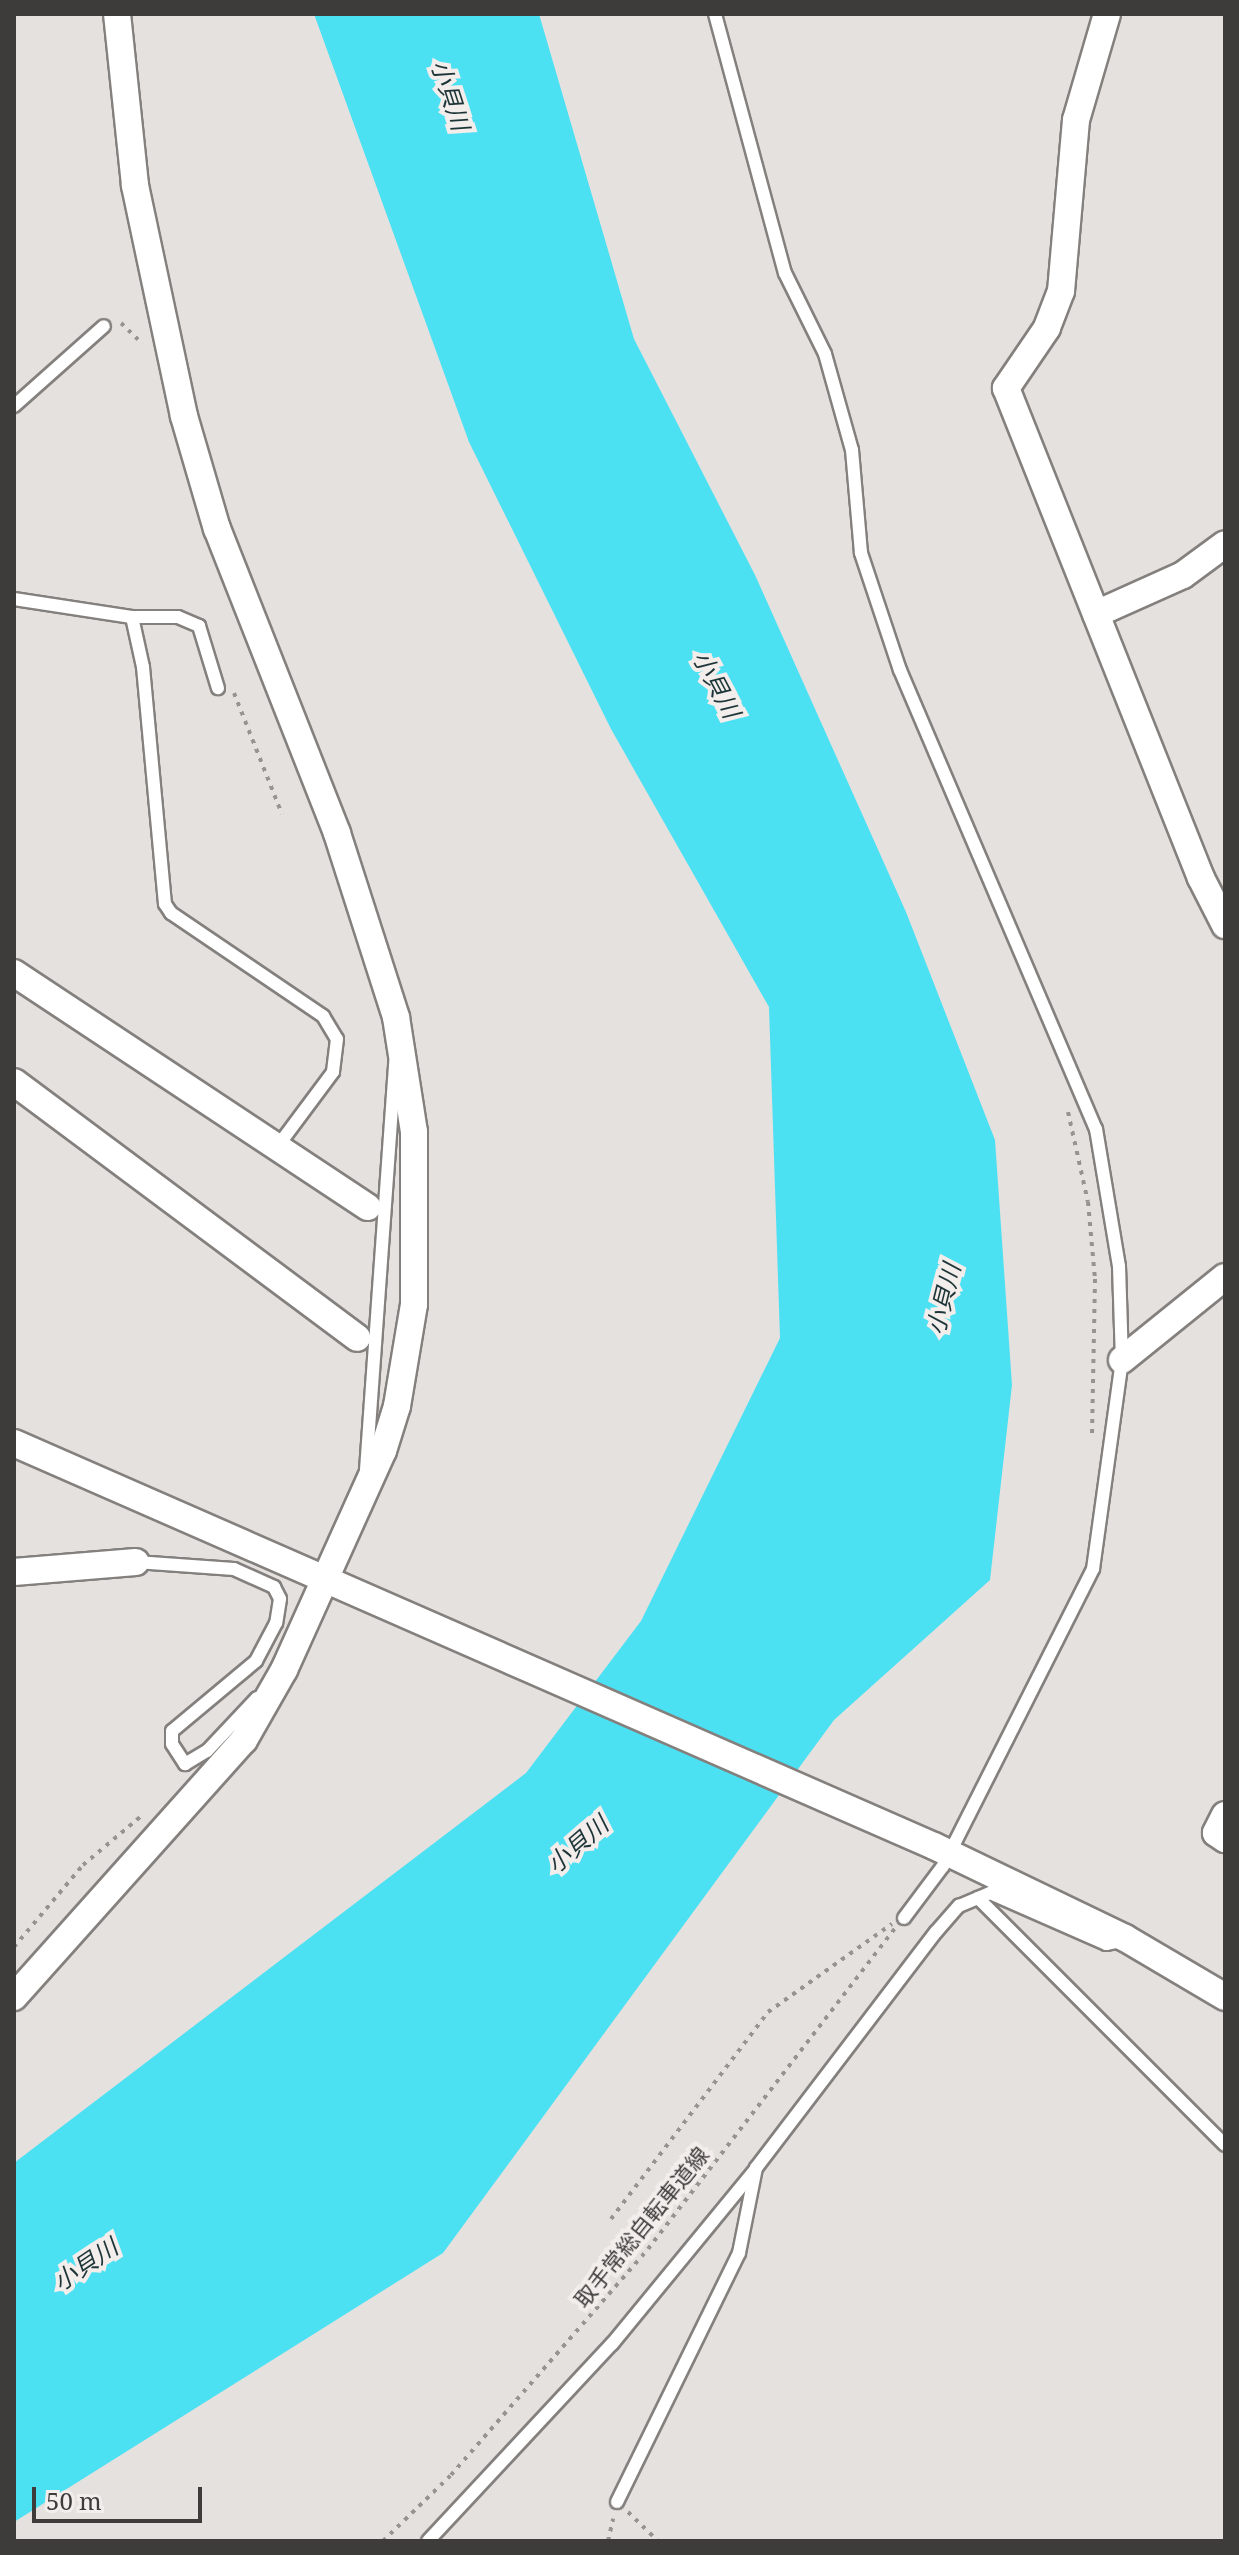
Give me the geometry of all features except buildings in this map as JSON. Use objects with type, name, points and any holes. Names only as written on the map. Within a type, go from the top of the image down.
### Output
[{"type":"street","points":[[14,1997],[215,1778],[244,1740],[336,1584],[397,1406],[414,1304],[414,1132],[400,1039],[379,957],[337,833],[217,529],[168,353],[135,185],[117,14]]},
{"type":"street","points":[[1107,14],[1076,120],[1061,291],[1047,328],[1006,388],[1225,925]]},
{"type":"street","points":[[1096,614],[1183,575],[1225,544]]},
{"type":"street","points":[[14,973],[374,1209]]},
{"type":"street","points":[[14,1082],[364,1341]]},
{"type":"street","points":[[1122,1360],[1225,1277]]},
{"type":"street","points":[[14,1443],[942,1850],[1125,1938],[1225,1997]]},
{"type":"street","points":[[14,1572],[136,1562]]},
{"type":"street","points":[[1225,1815],[1216,1833],[1225,1839]]},
{"type":"lane","points":[[715,14],[785,273],[825,354],[852,450],[861,553],[900,670],[1096,1129],[1119,1266],[1122,1360],[1093,1569],[904,1918]]},
{"type":"lane","points":[[14,406],[104,326]]},
{"type":"lane","points":[[14,599],[132,617],[163,614],[199,626],[218,688]]},
{"type":"lane","points":[[132,617],[143,667],[165,904],[171,913],[323,1016],[337,1039],[333,1072],[277,1147]]},
{"type":"lane","points":[[365,1497],[364,1341],[374,1209],[391,1079],[400,1039]]},
{"type":"lane","points":[[136,1562],[234,1569],[274,1587],[280,1599],[276,1623],[256,1661],[172,1731],[172,1744],[185,1764],[207,1751],[284,1670]]},
{"type":"lane","points":[[428,2541],[612,2344],[756,2168],[917,1953],[959,1906],[990,1893],[1005,1896],[1106,1944],[1116,1945],[1125,1938]]},
{"type":"lane","points":[[978,1898],[1225,2145]]},
{"type":"lane","points":[[617,2502],[739,2253],[756,2168]]},
{"type":"path","points":[[104,326],[128,324],[155,355],[168,353]]},
{"type":"path","points":[[218,688],[233,690],[282,814]]},
{"type":"path","points":[[1067,1104],[1088,1202],[1095,1279],[1092,1445]]},
{"type":"path","points":[[14,1947],[83,1865],[143,1815]]},
{"type":"path","points":[[611,2219],[768,2012],[870,1936],[904,1918]]},
{"type":"path","name":"取手常総自転車道線","points":[[383,2541],[451,2475],[648,2249],[904,1918]]},
{"type":"path","points":[[608,2541],[617,2502]]},
{"type":"path","points":[[617,2502],[658,2541]]},
{"type":"water","name":"小貝川","points":[[314,14],[539,14],[634,339],[755,575],[906,912],[995,1140],[1012,1385],[990,1580],[834,1720],[443,2253],[14,2522],[14,2163],[526,1773],[641,1621],[780,1338],[769,1007],[611,729],[469,442]]}]
